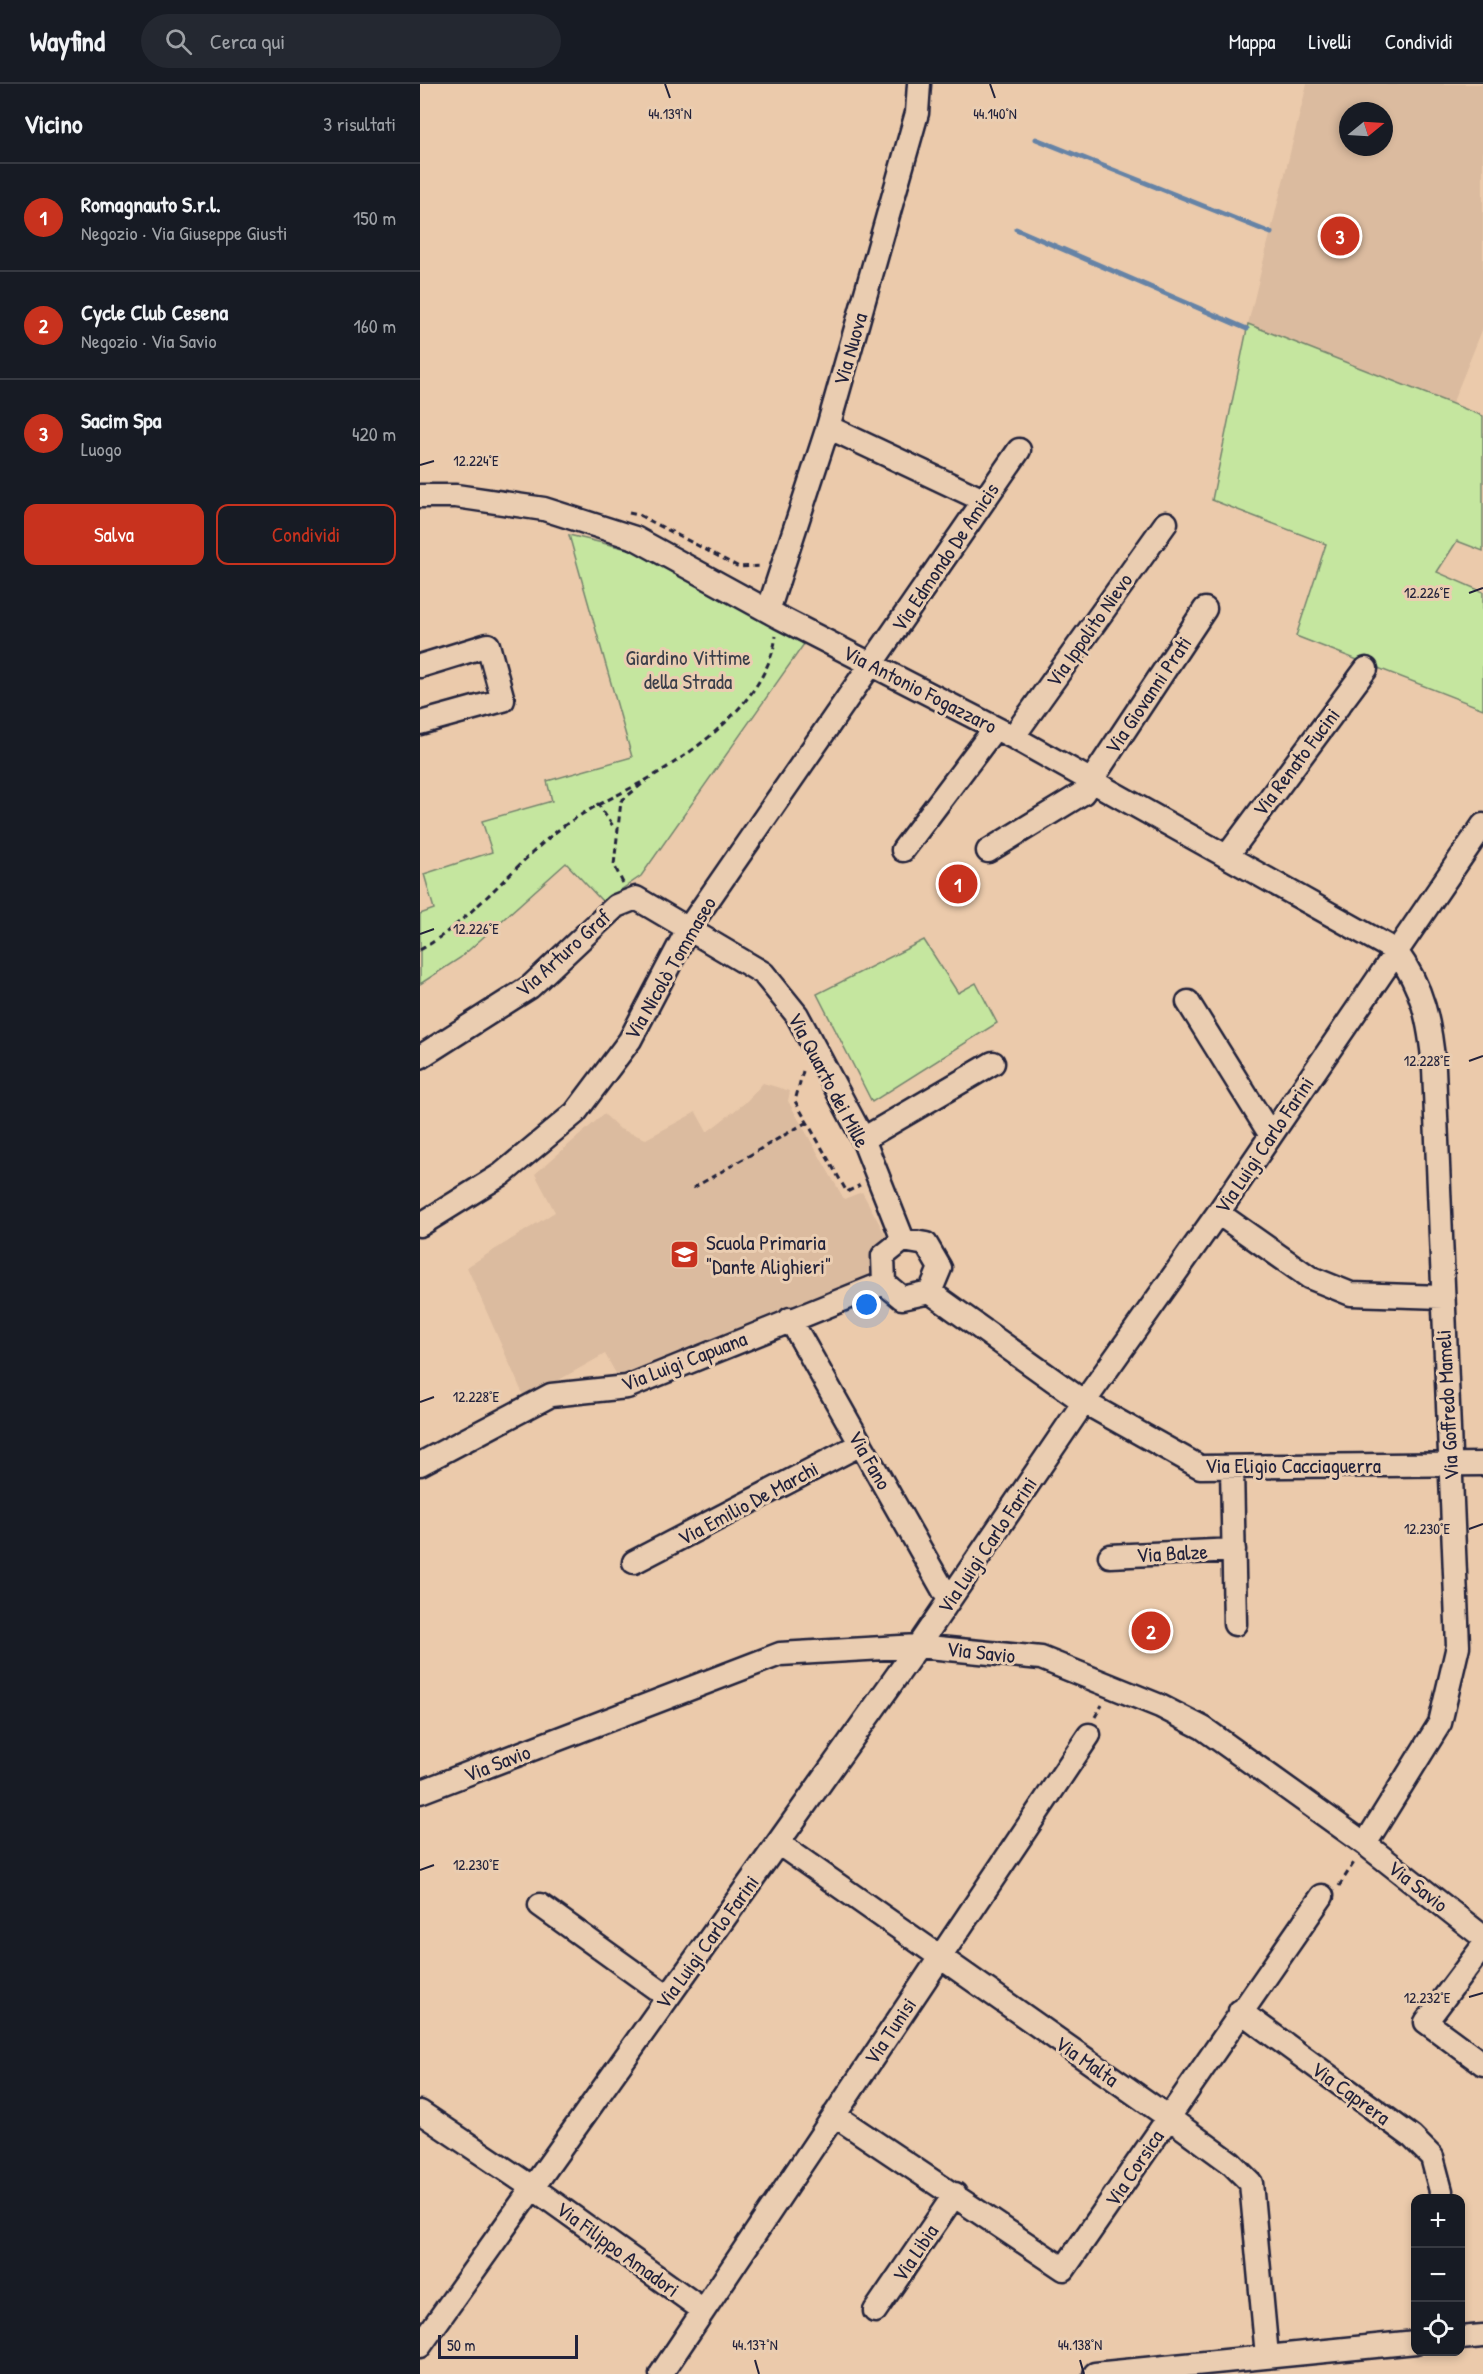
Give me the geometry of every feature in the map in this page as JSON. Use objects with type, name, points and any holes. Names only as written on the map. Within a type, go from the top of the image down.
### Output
[{"type":"street","name":"Via Nuova","points":[[773,614],[917,113],[919,84]]},
{"type":"street","points":[[828,427],[983,500]]},
{"type":"street","name":"Via Edmondo De Amicis","points":[[872,664],[1019,450]]},
{"type":"street","name":"Via Antonio Fogazzaro","points":[[420,496],[456,496],[544,509],[635,538],[773,614],[1004,733],[1396,951]]},
{"type":"street","name":"Via Ippolito Nievo","points":[[903,850],[1004,733],[1166,523]]},
{"type":"street","name":"Via Giovanni Prati","points":[[988,851],[1083,793],[1205,609]]},
{"type":"street","points":[[420,666],[488,645],[503,700],[420,723]]},
{"type":"street","name":"Via Nicolò Tommaseo","points":[[420,1225],[502,1174],[574,1113],[630,1040],[688,929],[872,664]]},
{"type":"street","name":"Via Renato Fucini","points":[[1227,856],[1366,669]]},
{"type":"street","name":"Via Luigi Carlo Farini","points":[[420,2346],[918,1646],[1084,1402],[1218,1214],[1270,1134],[1483,825]]},
{"type":"street","name":"Via Quarto dei Mille","points":[[626,902],[688,929],[777,979],[863,1139],[903,1240]]},
{"type":"street","name":"Via Arturo Graf","points":[[420,1057],[530,987],[626,902]]},
{"type":"street","name":"Via Goffredo Mameli","points":[[1365,1844],[1440,1723],[1458,1646],[1431,1037],[1414,975],[1396,951]]},
{"type":"street","points":[[1188,1002],[1270,1134]]},
{"type":"street","points":[[863,1139],[993,1063]]},
{"type":"street","points":[[1218,1214],[1309,1277],[1351,1294],[1442,1297]]},
{"type":"street","points":[[930,1292],[940,1268],[926,1244],[903,1240],[884,1256],[884,1283],[902,1298],[930,1292],[1084,1402]]},
{"type":"street","name":"Via Luigi Capuana","points":[[420,1464],[551,1395],[627,1387],[790,1319],[884,1283]]},
{"type":"street","name":"Via Fano","points":[[790,1319],[949,1600]]},
{"type":"street","name":"Via Eligio Cacciaguerra","points":[[1084,1402],[1200,1467],[1483,1464]]},
{"type":"street","name":"Via Emilio De Marchi","points":[[634,1562],[861,1444]]},
{"type":"street","points":[[1232,1467],[1235,1624]]},
{"type":"street","name":"Via Balze","points":[[1110,1556],[1234,1550]]},
{"type":"street","name":"Via Savio","points":[[420,1792],[780,1654],[918,1646],[1041,1658],[1115,1686],[1203,1728],[1365,1844],[1483,1937]]},
{"type":"street","name":"Via Tunisi","points":[[661,2374],[1089,1735]]},
{"type":"street","name":"Via Malta","points":[[778,1843],[1168,2117],[1231,2163],[1251,2183],[1267,2356]]},
{"type":"street","name":"Via Corsica","points":[[834,2115],[1064,2269],[1240,2011],[1322,1896]]},
{"type":"street","points":[[540,1905],[668,1997]]},
{"type":"street","points":[[1483,1946],[1426,2022],[1483,2064]]},
{"type":"street","name":"Via Caprera","points":[[1240,2011],[1412,2138],[1432,2157],[1441,2191]]},
{"type":"street","name":"Via Filippo Amadori","points":[[420,2112],[533,2188],[703,2310]]},
{"type":"street","name":"Via Libia","points":[[875,2311],[955,2194]]},
{"type":"street","points":[[1465,2338],[1483,2336]]},
{"type":"street","points":[[1095,2374],[1411,2342]]},
{"type":"path","points":[[626,902],[625,887],[614,865],[621,801],[719,727],[752,691],[773,655],[773,614]]},
{"type":"path","points":[[420,950],[461,922],[551,836],[597,803],[652,776]]},
{"type":"path","points":[[597,803],[616,831]]},
{"type":"path","points":[[804,1069],[795,1101],[847,1192],[877,1176]]},
{"type":"path","points":[[693,1188],[807,1122]]},
{"type":"path","points":[[1089,1735],[1098,1710],[1115,1686]]},
{"type":"path","points":[[1322,1896],[1339,1887],[1365,1844]]},
{"type":"shaded area","points":[[1307,84],[1483,84],[1483,328],[1452,404],[1248,324]]},
{"type":"shaded area","name":"Scuola Primaria \"Dante Alighieri\"","points":[[763,1083],[790,1091],[788,1101],[844,1199],[862,1192],[889,1241],[866,1278],[619,1379],[605,1354],[525,1399],[467,1267],[555,1212],[535,1174],[604,1114],[620,1129],[646,1139],[696,1112],[707,1132],[746,1102]]},
{"type":"green space","points":[[1248,324],[1483,416],[1483,551],[1457,541],[1437,572],[1483,592],[1483,709],[1296,636],[1326,544],[1212,500]]},
{"type":"green space","name":"Giardino Vittime della Strada","points":[[569,535],[636,551],[804,644],[641,876],[603,902],[566,863],[460,958],[420,984],[420,914],[434,909],[424,874],[492,852],[482,821],[552,801],[547,781],[632,757]]},
{"type":"green space","points":[[924,940],[958,993],[976,983],[997,1023],[872,1102],[817,994]]},
{"type":"waterway","points":[[1036,139],[1271,233]]},
{"type":"waterway","points":[[1016,229],[1247,329]]},
{"type":"place","name":"Sacim Spa","points":[[1340,236]]},
{"type":"place","name":"Romagnauto S.r.l.","points":[[958,884]]},
{"type":"place","name":"Scuola Primaria \"Dante Alighieri\"","points":[[685,1254]]},
{"type":"place","name":"Cycle Club Cesena","points":[[1151,1631]]}]
